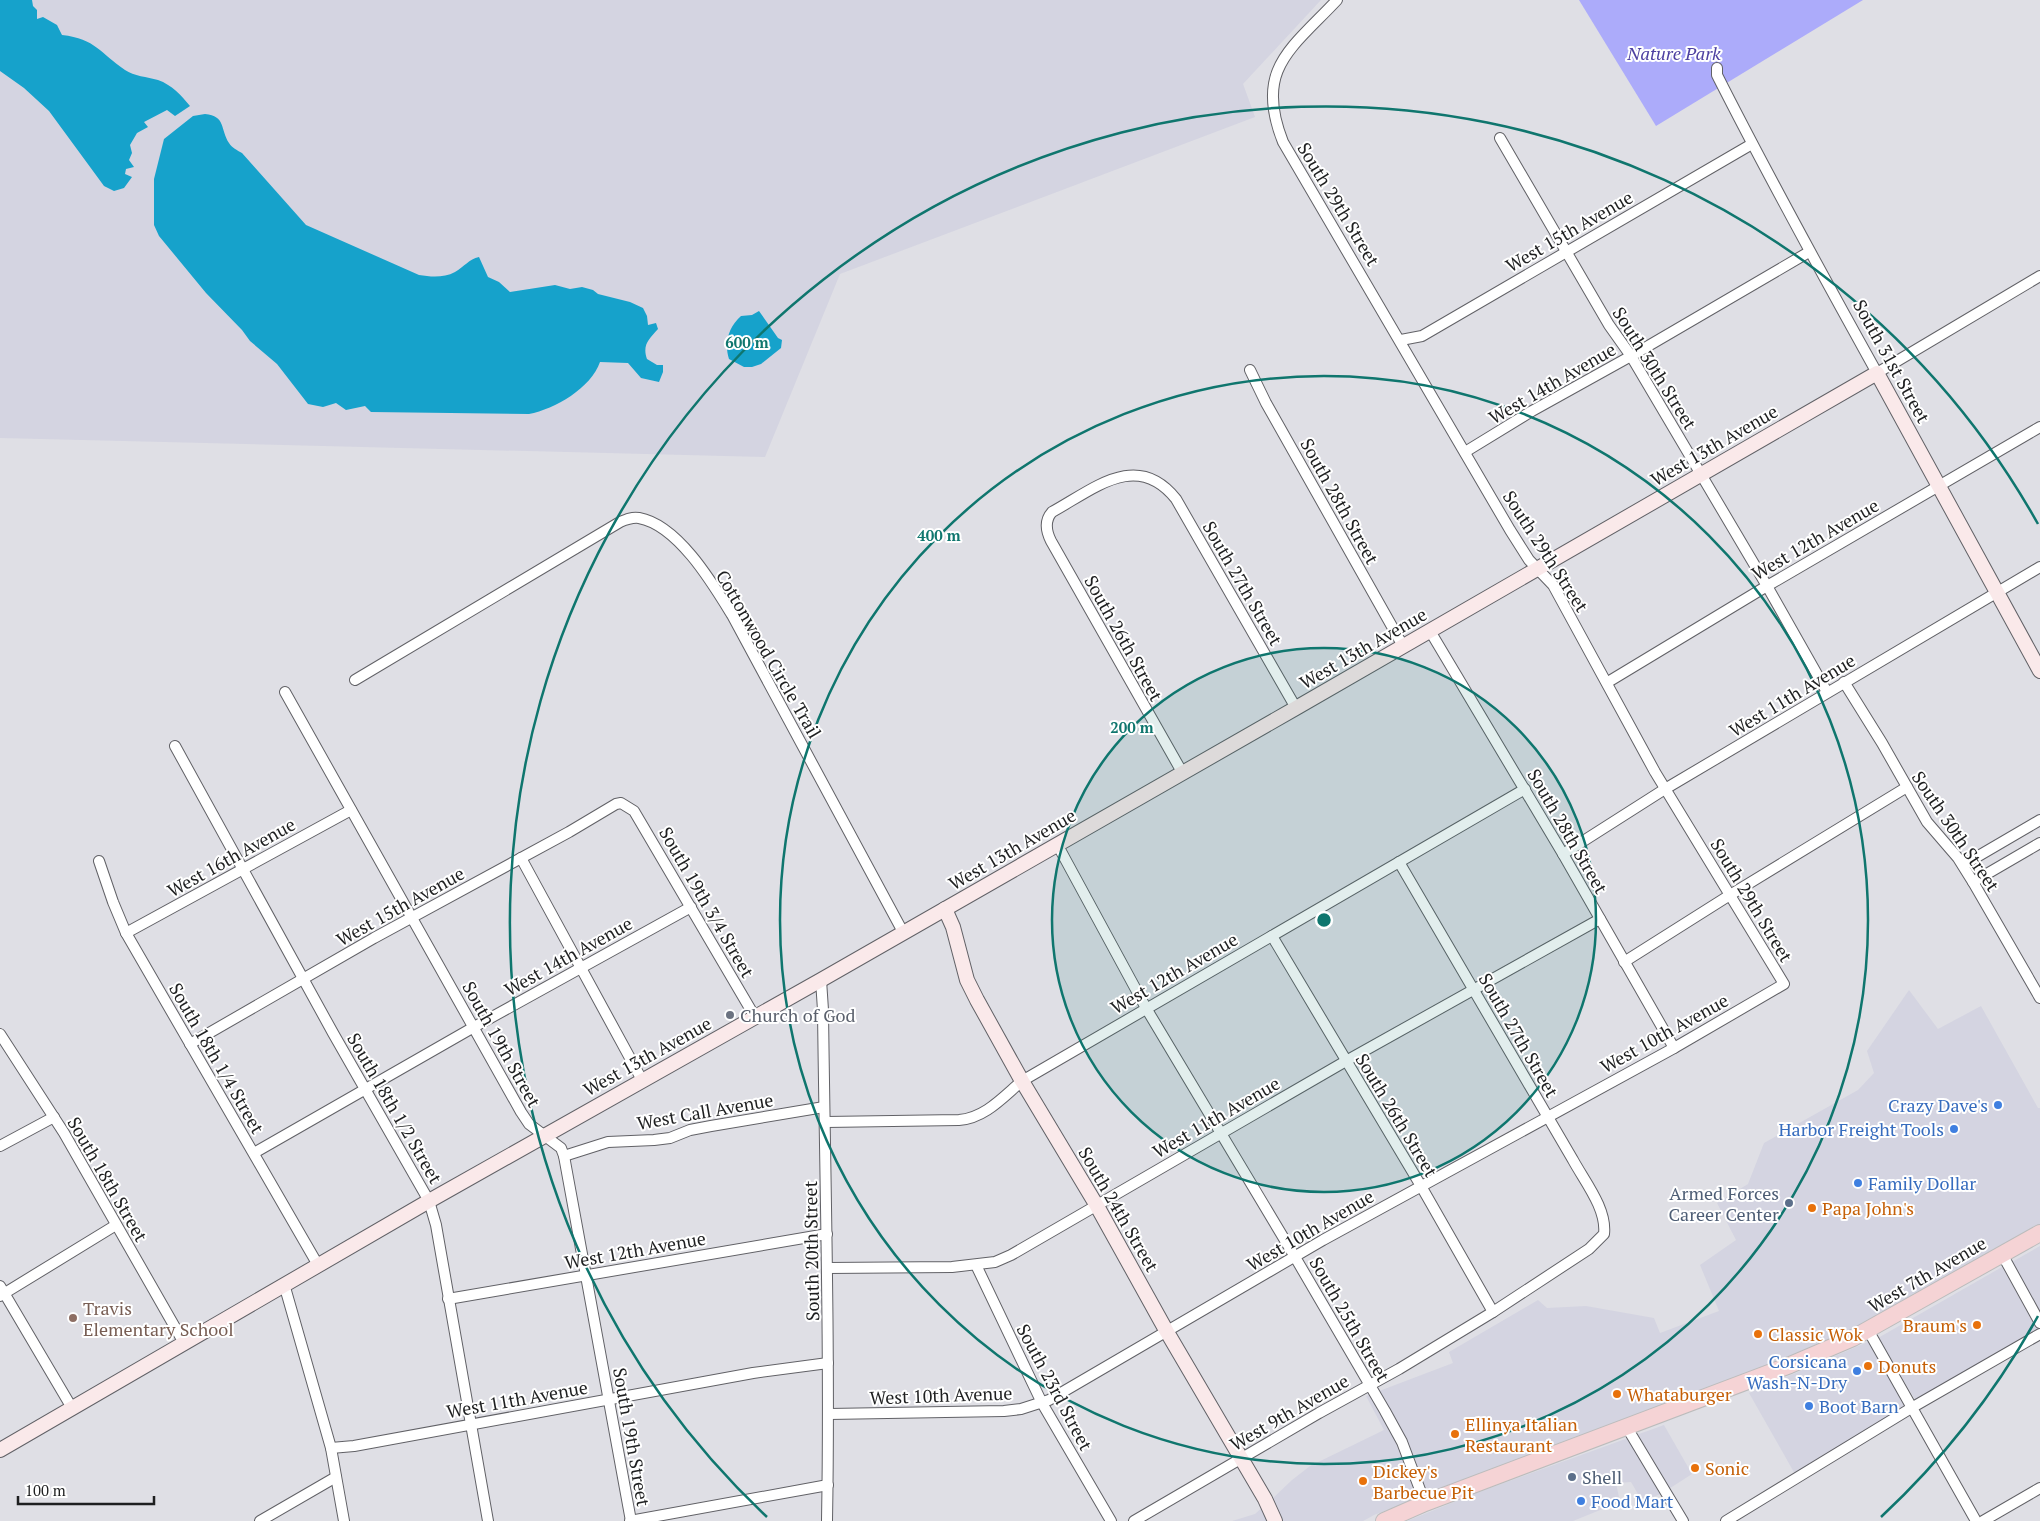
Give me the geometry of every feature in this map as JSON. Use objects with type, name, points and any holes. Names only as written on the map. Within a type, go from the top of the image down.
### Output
[{"type":"main road","name":"West 7th Avenue","points":[[1384,1521],[1424,1503],[1790,1365],[1868,1330],[2040,1233]]},
{"type":"street","name":"South 29th Street","points":[[1337,0],[1288,52],[1278,68],[1273,82],[1274,108],[1281,136],[1510,530],[1530,560],[1552,585],[1608,682],[1665,789],[1784,984]]},
{"type":"street","name":"South 31st Street","points":[[1717,68],[1717,75],[1809,252],[1940,485],[2040,671]]},
{"type":"street","name":"South 30th Street","points":[[1500,138],[1609,325],[1631,356],[1701,473],[1827,692]]},
{"type":"street","name":"West 15th Avenue","points":[[1401,340],[1422,336],[1752,144]]},
{"type":"street","name":"West 14th Avenue","points":[[1466,452],[1532,411],[1631,356],[1809,252]]},
{"type":"street","name":"West 13th Avenue","points":[[0,1450],[284,1284],[1296,708],[2039,279]]},
{"type":"street","name":"South 28th Street","points":[[1250,370],[1266,403],[1404,646]]},
{"type":"street","name":"West 12th Avenue","points":[[1608,682],[1767,586],[2040,427]]},
{"type":"street","name":"South 27th Street","points":[[1048,516],[1052,512],[1117,477],[1142,475],[1155,480],[1168,489],[1176,499],[1296,708]]},
{"type":"street","name":"South 26th Street","points":[[1048,516],[1046,524],[1051,542],[1182,772]]},
{"type":"street","name":"Cottonwood Circle Trail","points":[[355,680],[620,522],[632,518],[652,522],[667,530],[682,547],[717,591],[732,615],[903,932]]},
{"type":"street","name":"West 11th Avenue","points":[[1563,854],[1665,789],[2040,567]]},
{"type":"street","name":"South 28th Street","points":[[1430,631],[1525,789],[1674,1048]]},
{"type":"street","name":"South 30th Street","points":[[1844,682],[1927,822],[1963,865],[2040,998]]},
{"type":"street","name":"South 19th Street","points":[[285,692],[521,1112],[530,1124],[546,1134],[561,1148],[609,1398],[630,1521]]},
{"type":"street","name":"South 18th 1/2 Street","points":[[174,746],[303,979],[430,1201],[488,1521]]},
{"type":"street","points":[[1624,962],[1907,787]]},
{"type":"street","name":"West 12th Avenue","points":[[826,1122],[971,1119],[984,1113],[1022,1081],[1525,789]]},
{"type":"street","name":"West 15th Avenue","points":[[190,1044],[412,917],[616,804],[621,803],[628,806]]},
{"type":"street","name":"South 19th 3/4 Street","points":[[628,806],[634,811],[755,1017]]},
{"type":"street","name":"West 16th Avenue","points":[[126,933],[351,810]]},
{"type":"street","points":[[1963,865],[2040,820]]},
{"type":"street","points":[[1973,882],[2040,843]]},
{"type":"street","name":"South 25th Street","points":[[1057,844],[1146,1008],[1296,1257],[1402,1442],[1424,1503]]},
{"type":"street","points":[[521,858],[642,1080]]},
{"type":"street","name":"South 18th 1/4 Street","points":[[99,861],[112,902],[126,933],[318,1265]]},
{"type":"street","name":"South 27th Street","points":[[1399,862],[1548,1117],[1600,1210],[1604,1228]]},
{"type":"street","name":"West 14th Avenue","points":[[254,1153],[474,1027],[691,907]]},
{"type":"street","name":"South 24th Street","points":[[945,909],[953,928],[967,980],[977,1000],[1022,1081],[1265,1499],[1275,1521]]},
{"type":"street","name":"West 11th Avenue","points":[[828,1268],[952,1267],[995,1262],[1011,1255],[1346,1061],[1600,918]]},
{"type":"street","name":"South 26th Street","points":[[1272,936],[1421,1186],[1493,1312]]},
{"type":"street","name":"South 20th Street","points":[[821,980],[826,1122],[828,1268],[829,1414],[827,1521]]},
{"type":"street","name":"West 10th Avenue","points":[[829,1414],[1004,1410],[1021,1409],[1042,1403],[1421,1186],[1674,1048],[1784,984]]},
{"type":"street","name":"South 18th Street","points":[[0,1034],[54,1117],[184,1343]]},
{"type":"street","name":"West Call Avenue","points":[[564,1156],[608,1142],[670,1138],[690,1130],[824,1107]]},
{"type":"street","points":[[0,1146],[54,1117]]},
{"type":"street","points":[[72,1408],[1,1292],[116,1225]]},
{"type":"street","name":"West 9th Avenue","points":[[1134,1521],[1493,1312],[1589,1248],[1604,1234],[1604,1228]]},
{"type":"street","name":"West 12th Avenue","points":[[448,1299],[586,1276],[722,1250],[827,1234]]},
{"type":"street","points":[[2002,1254],[2040,1323]]},
{"type":"street","name":"South 23rd Street","points":[[976,1265],[1042,1403],[1111,1521]]},
{"type":"street","points":[[284,1284],[331,1448],[344,1521]]},
{"type":"street","points":[[1868,1330],[1976,1521]]},
{"type":"street","points":[[1726,1521],[1913,1407],[2040,1334]]},
{"type":"street","name":"West 11th Avenue","points":[[331,1448],[354,1446],[753,1372],[828,1363]]},
{"type":"street","points":[[1626,1426],[1683,1521]]},
{"type":"street","points":[[260,1521],[336,1477]]},
{"type":"street","points":[[630,1521],[828,1485]]},
{"type":"street","points":[[1983,1521],[2040,1488]]},
{"type":"shaded area","points":[[0,0],[1321,0],[1243,84],[1255,117],[840,274],[765,457],[0,438]]},
{"type":"shaded area","points":[[0,0],[32,0],[33,6],[37,10],[37,19],[43,17],[57,25],[62,35],[90,43],[129,72],[158,80],[168,85],[180,94],[190,106],[175,116],[167,110],[144,122],[148,127],[137,133],[130,145],[132,153],[129,160],[134,167],[126,169],[125,174],[132,177],[124,188],[114,191],[104,186],[49,111],[24,88],[0,71]]},
{"type":"shaded area","points":[[212,115],[219,120],[230,145],[242,153],[306,225],[419,275],[433,277],[446,275],[455,272],[472,259],[479,257],[488,277],[499,282],[510,292],[555,285],[570,289],[582,287],[643,308],[647,316],[648,325],[656,323],[658,329],[649,339],[645,350],[647,359],[657,365],[663,365],[663,372],[659,382],[641,378],[628,363],[600,362],[589,380],[571,396],[550,407],[529,414],[371,412],[365,406],[346,410],[336,403],[323,407],[308,404],[277,364],[250,341],[242,330],[206,293],[159,236],[154,225],[154,179],[164,139],[193,116]]},
{"type":"shaded area","points":[[759,311],[778,338],[782,340],[781,348],[761,364],[744,367],[729,359],[728,336],[741,316],[752,315]]},
{"type":"shaded area","points":[[1909,990],[1938,1029],[1981,1006],[2038,1108],[2040,1108],[2040,1227],[1877,1318],[1775,1362],[1374,1515],[1363,1521],[1281,1521],[1272,1499],[1292,1480],[1310,1466],[1384,1430],[1366,1396],[1453,1363],[1449,1352],[1538,1300],[1547,1308],[1586,1306],[1654,1318],[1660,1333],[1719,1311],[1700,1265],[1736,1240],[1717,1203],[1748,1184],[1764,1143],[1858,1090],[1874,1073],[1867,1051]]},
{"type":"shaded area","points":[[2040,1246],[2040,1311],[2012,1262]]},
{"type":"shaded area","points":[[2002,1267],[2039,1331],[1916,1401],[1878,1338]]},
{"type":"shaded area","points":[[1870,1341],[1904,1402],[1905,1408],[1795,1474],[1749,1393]]},
{"type":"shaded area","points":[[1664,1425],[1692,1474],[1661,1494],[1642,1501],[1631,1482],[1616,1483],[1620,1502],[1573,1521],[1407,1521],[1474,1494]]},
{"type":"shaded area","points":[[1265,1505],[1271,1521],[1232,1521],[1255,1514]]},
{"type":"green space","name":"Nature Park","points":[[1579,0],[1863,0],[1656,126]]},
{"type":"place","name":"Church of God","points":[[730,1015]]},
{"type":"place","name":"Crazy Dave's","points":[[1998,1105]]},
{"type":"place","name":"Harbor Freight Tools","points":[[1954,1129]]},
{"type":"place","name":"Family Dollar","points":[[1858,1183]]},
{"type":"place","name":"Armed Forces Career Center","points":[[1789,1203]]},
{"type":"place","name":"Papa John's","points":[[1812,1208]]},
{"type":"place","name":"Travis Elementary School","points":[[73,1318]]},
{"type":"place","name":"Braum's","points":[[1977,1325]]},
{"type":"place","name":"Classic Wok","points":[[1758,1334]]},
{"type":"place","name":"Donuts","points":[[1868,1366]]},
{"type":"place","name":"Corsicana Wash-N-Dry","points":[[1857,1371]]},
{"type":"place","name":"Whataburger","points":[[1617,1394]]},
{"type":"place","name":"Boot Barn","points":[[1809,1406]]},
{"type":"place","name":"Ellinya Italian Restaurant","points":[[1455,1434]]},
{"type":"place","name":"Sonic","points":[[1695,1468]]},
{"type":"place","name":"Shell","points":[[1572,1477]]},
{"type":"place","name":"Dickey's Barbecue Pit","points":[[1363,1481]]},
{"type":"place","name":"Food Mart","points":[[1581,1501]]}]
